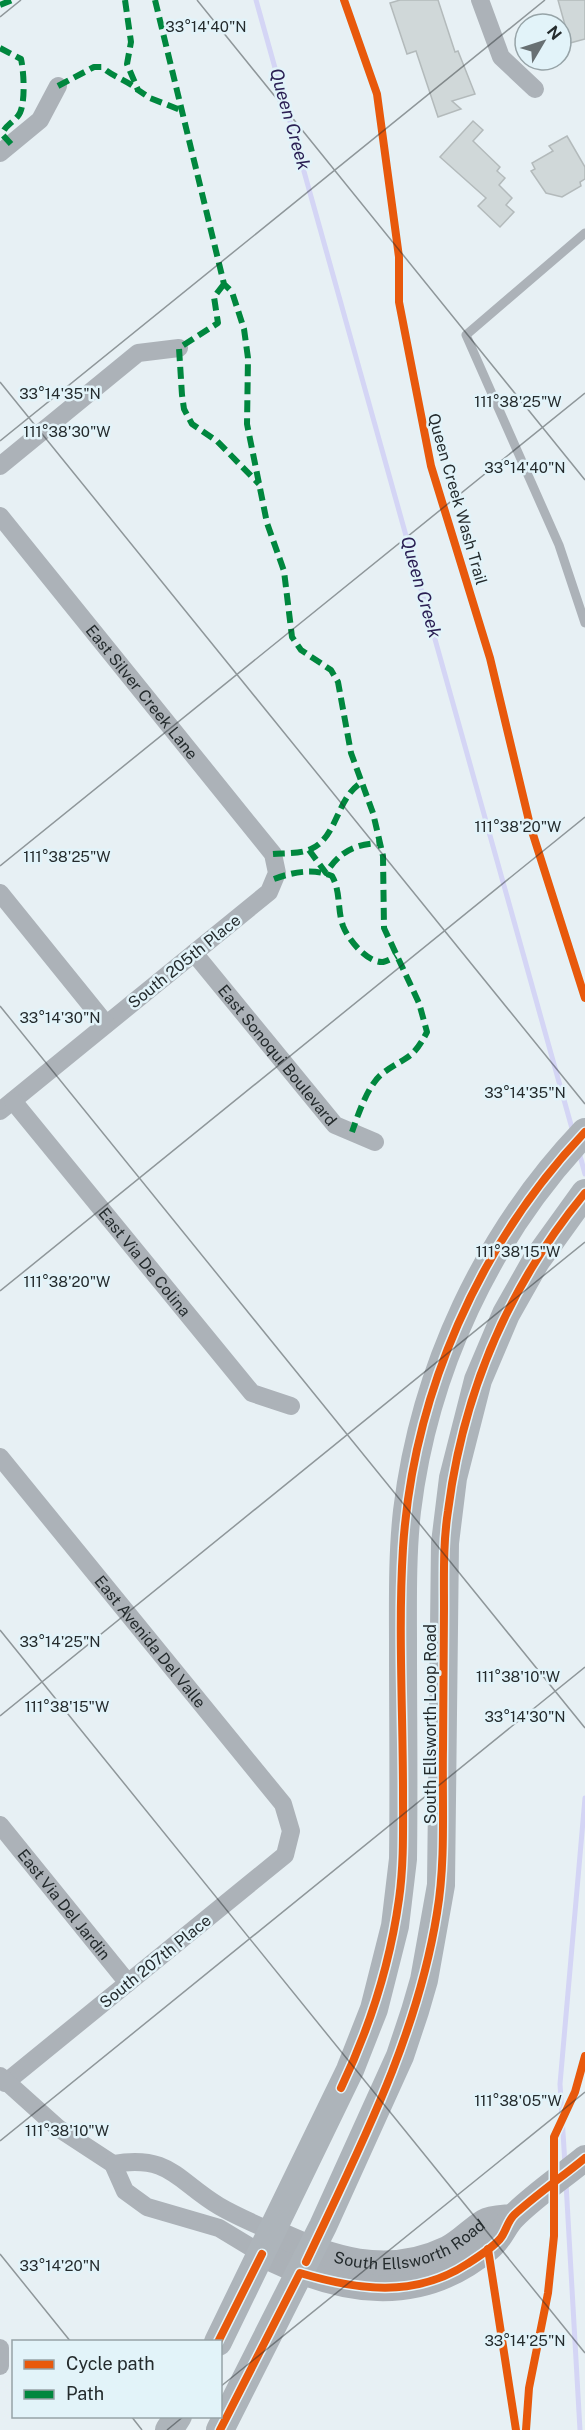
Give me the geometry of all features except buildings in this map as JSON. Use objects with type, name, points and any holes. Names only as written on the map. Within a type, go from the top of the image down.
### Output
[{"type":"main road","name":"South Ellsworth Loop Road","points":[[268,2243],[350,2070],[374,2009],[389,1952],[399,1898],[403,1859],[403,1550],[412,1476],[425,1420],[451,1341],[466,1304],[510,1227],[540,1184],[585,1132]]},
{"type":"main road","name":"South Ellsworth Loop Road","points":[[306,2262],[400,2056],[424,1980],[441,1885],[447,1512],[465,1422],[478,1380],[496,1335],[521,1285],[554,1234],[585,1193]]},
{"type":"main road","points":[[219,2340],[268,2243]]},
{"type":"main road","points":[[220,2430],[306,2262]]},
{"type":"street","points":[[480,0],[501,57],[535,89]]},
{"type":"street","points":[[0,153],[40,120],[58,86]]},
{"type":"street","points":[[0,466],[138,353],[179,348]]},
{"type":"street","name":"East Silver Creek Lane","points":[[0,516],[273,854],[277,873]]},
{"type":"street","name":"South 205th Place","points":[[6,1106],[268,892],[277,873]]},
{"type":"street","points":[[0,893],[106,1024]]},
{"type":"street","name":"East Sonoqui Boulevard","points":[[194,953],[335,1125],[375,1142]]},
{"type":"street","name":"East Via De Colina","points":[[6,1106],[252,1393],[291,1406]]},
{"type":"street","name":"East Avenida Del Valle","points":[[0,1457],[283,1804],[291,1831]]},
{"type":"street","name":"East Via Del Jardin","points":[[0,1825],[128,1983]]},
{"type":"street","name":"South 207th Place","points":[[3,2079],[128,1983],[285,1855],[291,1831]]},
{"type":"street","points":[[3,2079],[58,2128],[113,2164],[125,2191],[147,2207],[268,2243]]},
{"type":"street","name":"South Ellsworth Road","points":[[268,2243],[306,2262],[369,2265],[398,2263],[444,2250],[460,2242],[486,2221],[512,2217],[585,2158]]},
{"type":"street","points":[[113,2164],[136,2160],[171,2169],[268,2243]]},
{"type":"street","points":[[0,2348],[0,2366]]},
{"type":"lane","points":[[585,233],[466,335],[559,545],[585,623]]},
{"type":"waterway","name":"Queen Creek","points":[[256,0],[573,1132]]},
{"type":"waterway","name":"Queen Creek","points":[[579,1152],[585,1174]]},
{"type":"waterway","name":"Queen Creek","points":[[565,2165],[560,2084],[585,1798]]},
{"type":"waterway","name":"Queen Creek","points":[[566,2183],[580,2430]]},
{"type":"marked path","points":[[0,5],[12,0]]},
{"type":"marked path","points":[[125,0],[131,42],[127,64],[138,90],[150,98],[183,111]]},
{"type":"marked path","points":[[155,0],[224,284],[232,292],[244,329],[248,358],[247,424],[267,523],[284,571],[292,637],[301,650],[331,670],[338,682],[351,753],[373,813],[383,856],[384,928],[419,1003],[427,1032],[413,1053],[383,1073],[373,1084],[364,1100],[352,1132]]},
{"type":"marked path","points":[[0,48],[21,59],[23,72],[24,89],[21,112],[2,134],[11,144]]},
{"type":"marked path","points":[[58,86],[94,67],[102,67],[138,90]]},
{"type":"marked path","points":[[224,284],[214,297],[218,323],[179,348],[184,409],[192,424],[217,441],[259,484]]},
{"type":"marked path","points":[[273,854],[302,852],[320,843],[327,836],[353,789],[362,782]]},
{"type":"marked path","points":[[309,850],[326,873],[331,865],[349,850],[363,845],[381,843]]},
{"type":"marked path","points":[[274,879],[303,872],[318,872],[332,876],[337,888],[343,926],[349,937],[371,959],[383,962],[396,956]]},
{"type":"cycle path","name":"Queen Creek Wash Trail","points":[[344,0],[377,94],[399,257],[399,302],[431,466],[490,658],[530,825],[585,998]]},
{"type":"cycle path","points":[[341,2088],[361,2043],[377,1996],[390,1948],[401,1886],[403,1548],[409,1491],[421,1434],[437,1378],[458,1324],[483,1272],[513,1223],[547,1176],[585,1132]]},
{"type":"cycle path","points":[[306,2262],[365,2135],[401,2049],[428,1959],[437,1913],[443,1852],[446,1523],[465,1424],[478,1383],[512,1303],[558,1228],[585,1193]]},
{"type":"cycle path","points":[[526,2430],[529,2388],[548,2293],[554,2236],[554,2137],[575,2092],[585,2056]]},
{"type":"cycle path","points":[[220,2430],[300,2273],[343,2284],[385,2288],[427,2282],[447,2275],[493,2246],[502,2236],[514,2215],[585,2158]]},
{"type":"cycle path","points":[[488,2249],[516,2430]]},
{"type":"cycle path","points":[[219,2340],[262,2254]]}]
